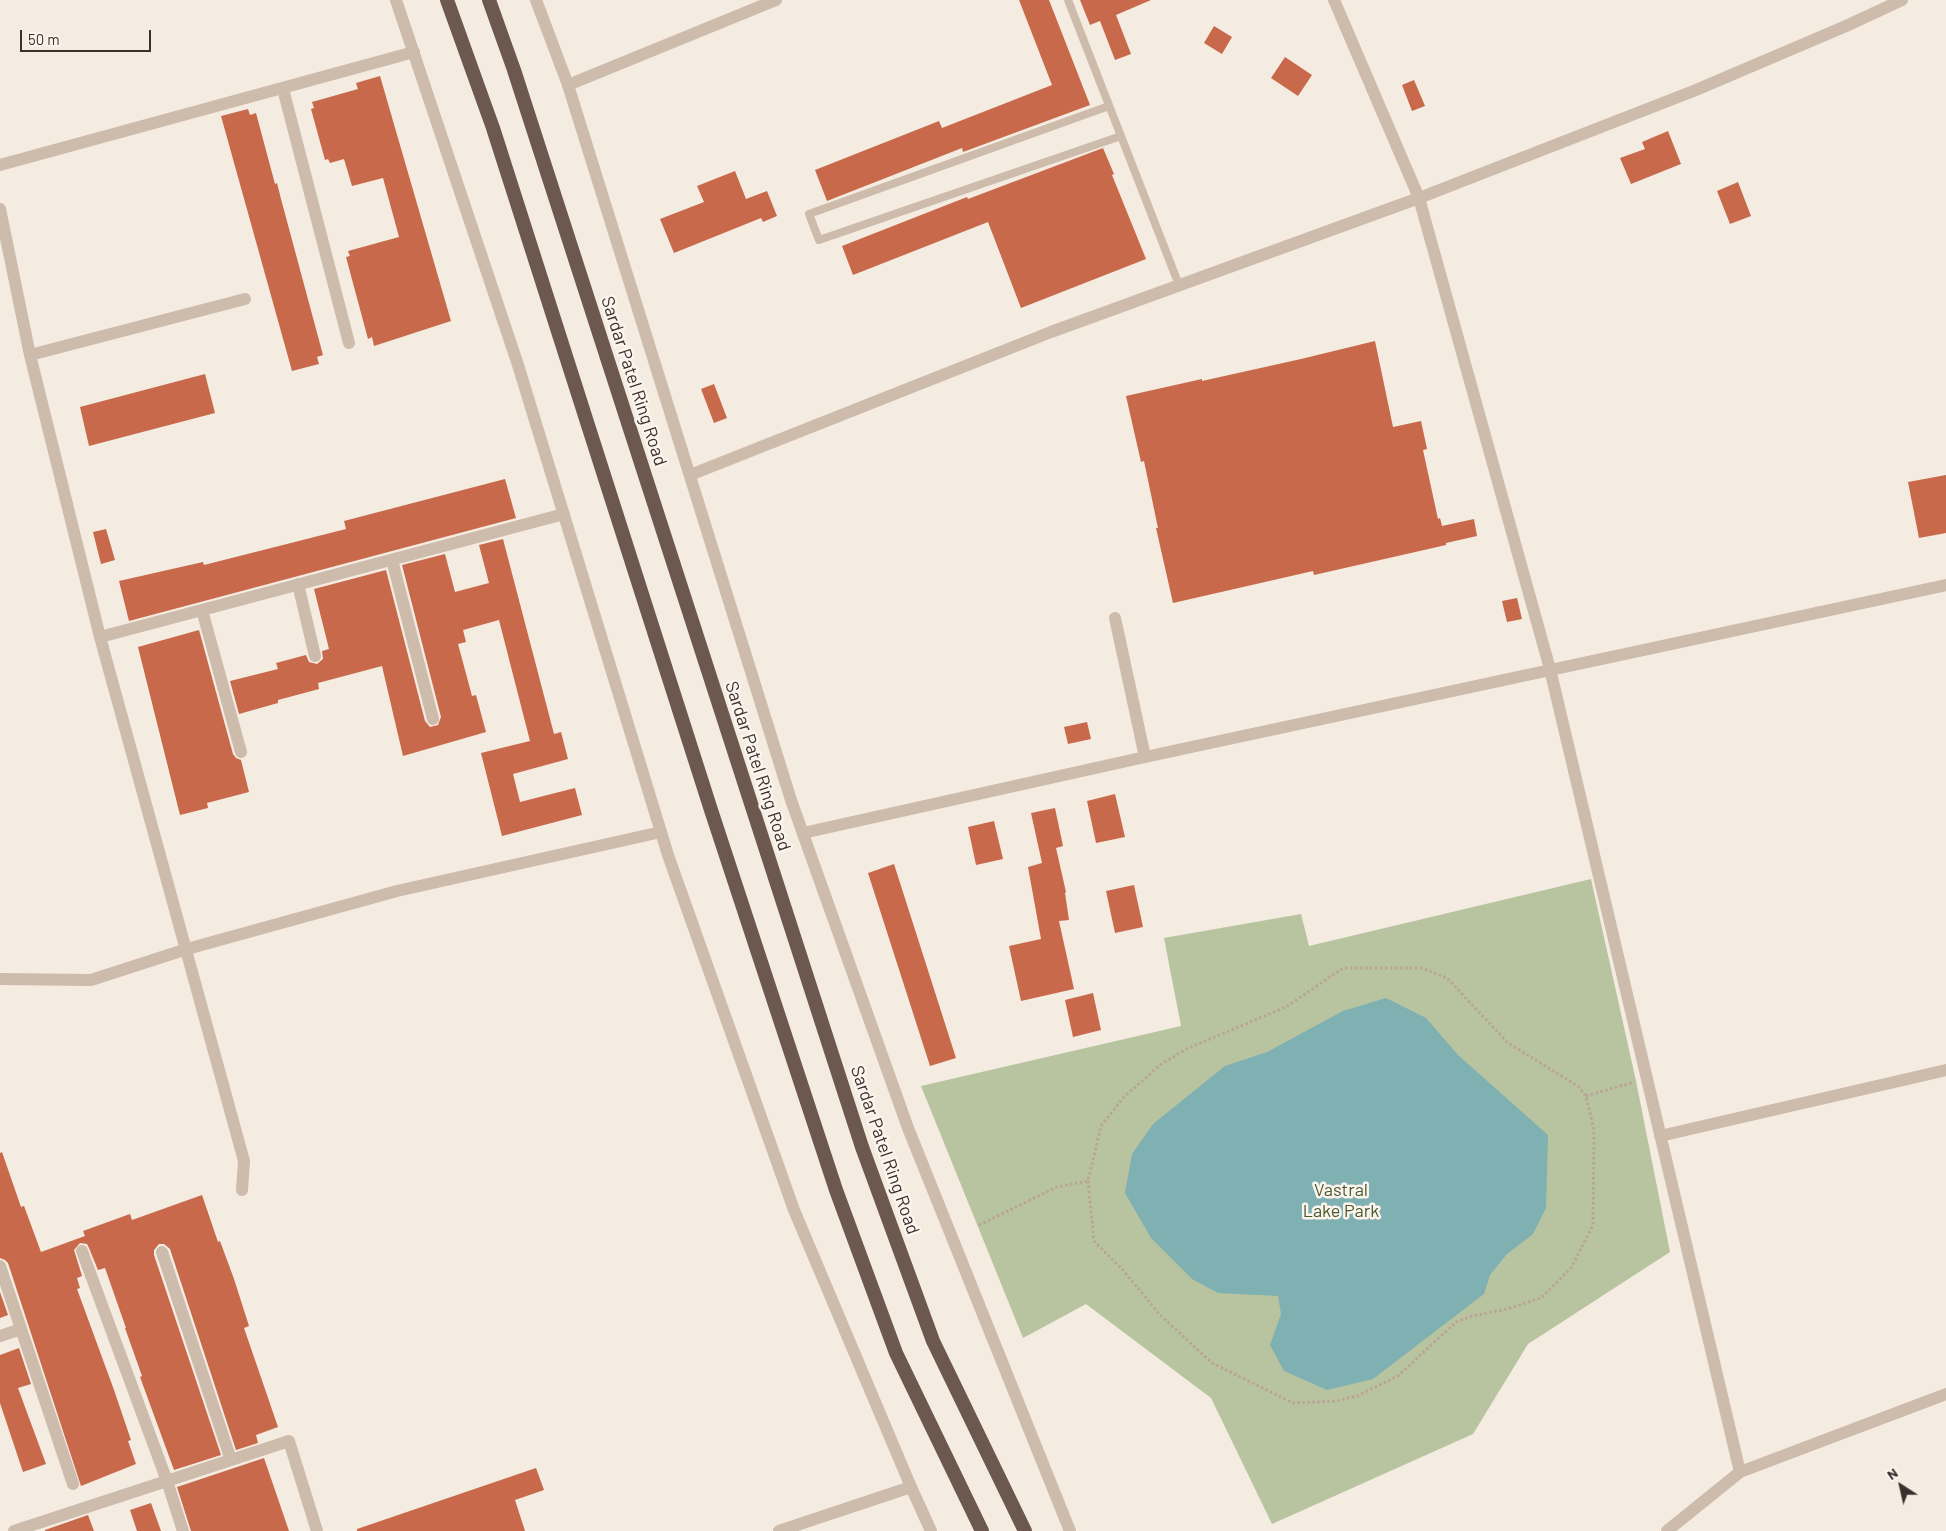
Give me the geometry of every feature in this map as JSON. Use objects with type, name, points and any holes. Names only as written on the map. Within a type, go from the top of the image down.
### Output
[{"type":"highway","points":[[447,0],[493,128],[711,810],[836,1190],[896,1353],[982,1531]]},
{"type":"highway","name":"Sardar Patel Ring Road","points":[[489,0],[514,70],[862,1146],[933,1341],[1025,1531]]},
{"type":"street","points":[[396,0],[518,365],[661,832],[794,1210],[931,1531]]},
{"type":"street","name":"Sardar Patel Ring Road","points":[[536,0],[568,85],[803,834],[908,1128],[1070,1531]]},
{"type":"street","points":[[568,85],[776,0]]},
{"type":"street","points":[[1334,0],[1419,198],[1550,669],[1740,1472]]},
{"type":"street","points":[[690,475],[1051,332],[1419,198],[1696,90],[1902,0]]},
{"type":"street","points":[[0,165],[414,52]]},
{"type":"street","points":[[283,89],[349,343]]},
{"type":"street","points":[[0,209],[30,355],[100,637],[244,1161],[242,1190]]},
{"type":"street","points":[[30,355],[245,299]]},
{"type":"street","points":[[100,637],[564,514]]},
{"type":"street","points":[[392,560],[433,720]]},
{"type":"street","points":[[298,584],[314,656]]},
{"type":"street","points":[[803,834],[1145,756],[1946,585]]},
{"type":"street","points":[[202,610],[241,752]]},
{"type":"street","points":[[1115,618],[1145,756]]},
{"type":"street","points":[[0,979],[91,980],[187,949],[397,891],[661,832]]},
{"type":"street","points":[[1660,1136],[1946,1070]]},
{"type":"street","points":[[82,1251],[167,1481],[183,1531]]},
{"type":"street","points":[[162,1252],[232,1460]]},
{"type":"street","points":[[0,1266],[73,1484]]},
{"type":"street","points":[[0,1336],[21,1329]]},
{"type":"street","points":[[1667,1531],[1740,1472],[1946,1394]]},
{"type":"street","points":[[14,1531],[290,1441],[317,1531]]},
{"type":"street","points":[[779,1531],[911,1487]]},
{"type":"lane","points":[[1068,0],[1179,285]]},
{"type":"lane","points":[[1109,106],[809,214],[819,240],[1121,136]]},
{"type":"path","points":[[1343,968],[1422,968],[1447,978],[1508,1043],[1579,1087],[1586,1096],[1594,1130],[1593,1225],[1571,1268],[1540,1298],[1507,1309],[1472,1316],[1456,1322],[1398,1376],[1357,1396],[1338,1401],[1293,1403],[1212,1363],[1160,1315],[1123,1270],[1094,1241],[1088,1181],[1101,1126],[1123,1098],[1160,1065],[1186,1049],[1286,1007],[1343,968]]},
{"type":"path","points":[[1586,1096],[1636,1081]]},
{"type":"path","points":[[979,1225],[1057,1187],[1088,1181]]},
{"type":"green space","name":"Vastral Lake Park","points":[[1591,879],[1636,1081],[1670,1252],[1528,1344],[1473,1434],[1272,1524],[1211,1398],[1086,1304],[1023,1338],[921,1086],[1181,1026],[1164,938],[1301,914],[1309,946]]},
{"type":"water","points":[[1386,998],[1426,1018],[1458,1055],[1548,1135],[1546,1208],[1533,1234],[1507,1254],[1490,1275],[1484,1294],[1373,1379],[1327,1390],[1284,1371],[1270,1345],[1281,1314],[1278,1296],[1218,1293],[1192,1279],[1151,1238],[1125,1193],[1132,1154],[1153,1124],[1225,1066],[1267,1052],[1343,1011]]},
{"type":"building","points":[[1019,0],[1049,0],[1090,105],[963,152],[962,148],[827,201],[815,170],[939,121],[942,128],[1052,85]]},
{"type":"building","points":[[1080,0],[1151,0],[1116,15],[1131,54],[1115,60],[1100,21],[1090,25]]},
{"type":"building","points":[[1214,26],[1232,37],[1222,54],[1204,43]]},
{"type":"building","points":[[1285,57],[1312,75],[1298,96],[1271,78]]},
{"type":"building","points":[[380,76],[451,321],[374,346],[372,337],[368,339],[346,257],[350,256],[348,251],[399,237],[383,178],[352,186],[344,159],[330,163],[328,159],[325,160],[311,109],[314,108],[312,102],[358,89],[356,83]]},
{"type":"building","points":[[1414,80],[1425,106],[1412,111],[1402,85]]},
{"type":"building","points":[[248,109],[250,115],[256,113],[275,184],[277,183],[323,355],[317,357],[319,364],[292,371],[221,116]]},
{"type":"building","points":[[1668,131],[1681,164],[1631,184],[1620,158],[1645,149],[1642,142]]},
{"type":"building","points":[[1103,148],[1146,259],[1021,308],[988,222],[853,275],[842,246],[967,197],[968,199]]},
{"type":"building","points":[[735,171],[746,199],[767,191],[777,216],[763,222],[761,218],[674,253],[660,219],[704,202],[697,186]]},
{"type":"building","points":[[1738,182],[1751,216],[1730,224],[1717,191]]},
{"type":"building","points":[[1375,341],[1393,427],[1421,421],[1427,449],[1423,450],[1438,519],[1440,518],[1442,526],[1474,519],[1477,536],[1446,543],[1446,545],[1314,575],[1313,571],[1173,603],[1156,528],[1158,528],[1144,461],[1141,462],[1126,396],[1202,379],[1202,381]]},
{"type":"building","points":[[205,374],[215,413],[89,446],[80,407]]},
{"type":"building","points":[[714,384],[727,418],[714,423],[701,389]]},
{"type":"building","points":[[1946,475],[1946,533],[1919,538],[1908,482]]},
{"type":"building","points":[[505,479],[516,518],[129,621],[119,581],[203,562],[204,565],[346,529],[344,521]]},
{"type":"building","points":[[106,529],[115,560],[101,564],[93,532]]},
{"type":"building","points":[[503,539],[554,734],[561,732],[568,759],[513,774],[520,802],[575,788],[582,815],[502,836],[481,753],[530,741],[499,620],[463,630],[466,642],[458,644],[472,696],[476,695],[486,732],[403,756],[382,666],[318,683],[319,689],[278,700],[278,703],[239,714],[230,681],[278,669],[276,663],[306,655],[309,662],[317,664],[323,659],[322,651],[329,649],[314,589],[386,570],[425,721],[430,727],[438,725],[441,717],[402,565],[445,554],[455,592],[489,583],[479,545]]},
{"type":"building","points":[[1517,598],[1522,619],[1507,622],[1502,601]]},
{"type":"building","points":[[199,630],[233,754],[241,760],[249,792],[207,803],[208,808],[180,815],[138,647]]},
{"type":"building","points":[[1087,722],[1091,739],[1068,744],[1064,727]]},
{"type":"building","points":[[1115,794],[1125,837],[1096,843],[1087,801]]},
{"type":"building","points":[[1055,808],[1063,846],[1056,848],[1066,892],[1069,920],[1059,921],[1074,989],[1021,1001],[1009,946],[1041,939],[1028,867],[1042,863],[1031,813]]},
{"type":"building","points":[[994,821],[1003,859],[976,865],[968,827]]},
{"type":"building","points":[[894,864],[956,1058],[930,1066],[868,873]]},
{"type":"building","points":[[1134,885],[1143,927],[1115,933],[1106,891]]},
{"type":"building","points":[[1093,993],[1101,1030],[1073,1037],[1065,1000]]},
{"type":"building","points":[[2,1152],[21,1207],[24,1206],[41,1252],[85,1236],[83,1231],[130,1214],[132,1220],[202,1195],[218,1242],[220,1241],[234,1279],[249,1326],[244,1328],[278,1427],[256,1435],[258,1443],[236,1450],[170,1249],[164,1244],[159,1244],[154,1250],[154,1255],[221,1455],[174,1470],[140,1377],[142,1376],[105,1268],[98,1270],[87,1244],[80,1243],[74,1250],[82,1276],[77,1278],[80,1288],[77,1289],[131,1440],[128,1441],[136,1464],[81,1486],[8,1263],[0,1258],[0,1153]]},
{"type":"building","points":[[0,1292],[8,1315],[0,1318]]},
{"type":"building","points":[[19,1348],[31,1384],[18,1388],[46,1464],[23,1472],[0,1403],[0,1355]]},
{"type":"building","points":[[264,1458],[289,1531],[191,1531],[177,1487]]},
{"type":"building","points":[[536,1468],[544,1490],[515,1500],[525,1531],[357,1531],[357,1529]]},
{"type":"building","points":[[151,1503],[161,1531],[137,1531],[130,1510]]},
{"type":"building","points":[[88,1515],[94,1531],[45,1531],[45,1530]]}]
